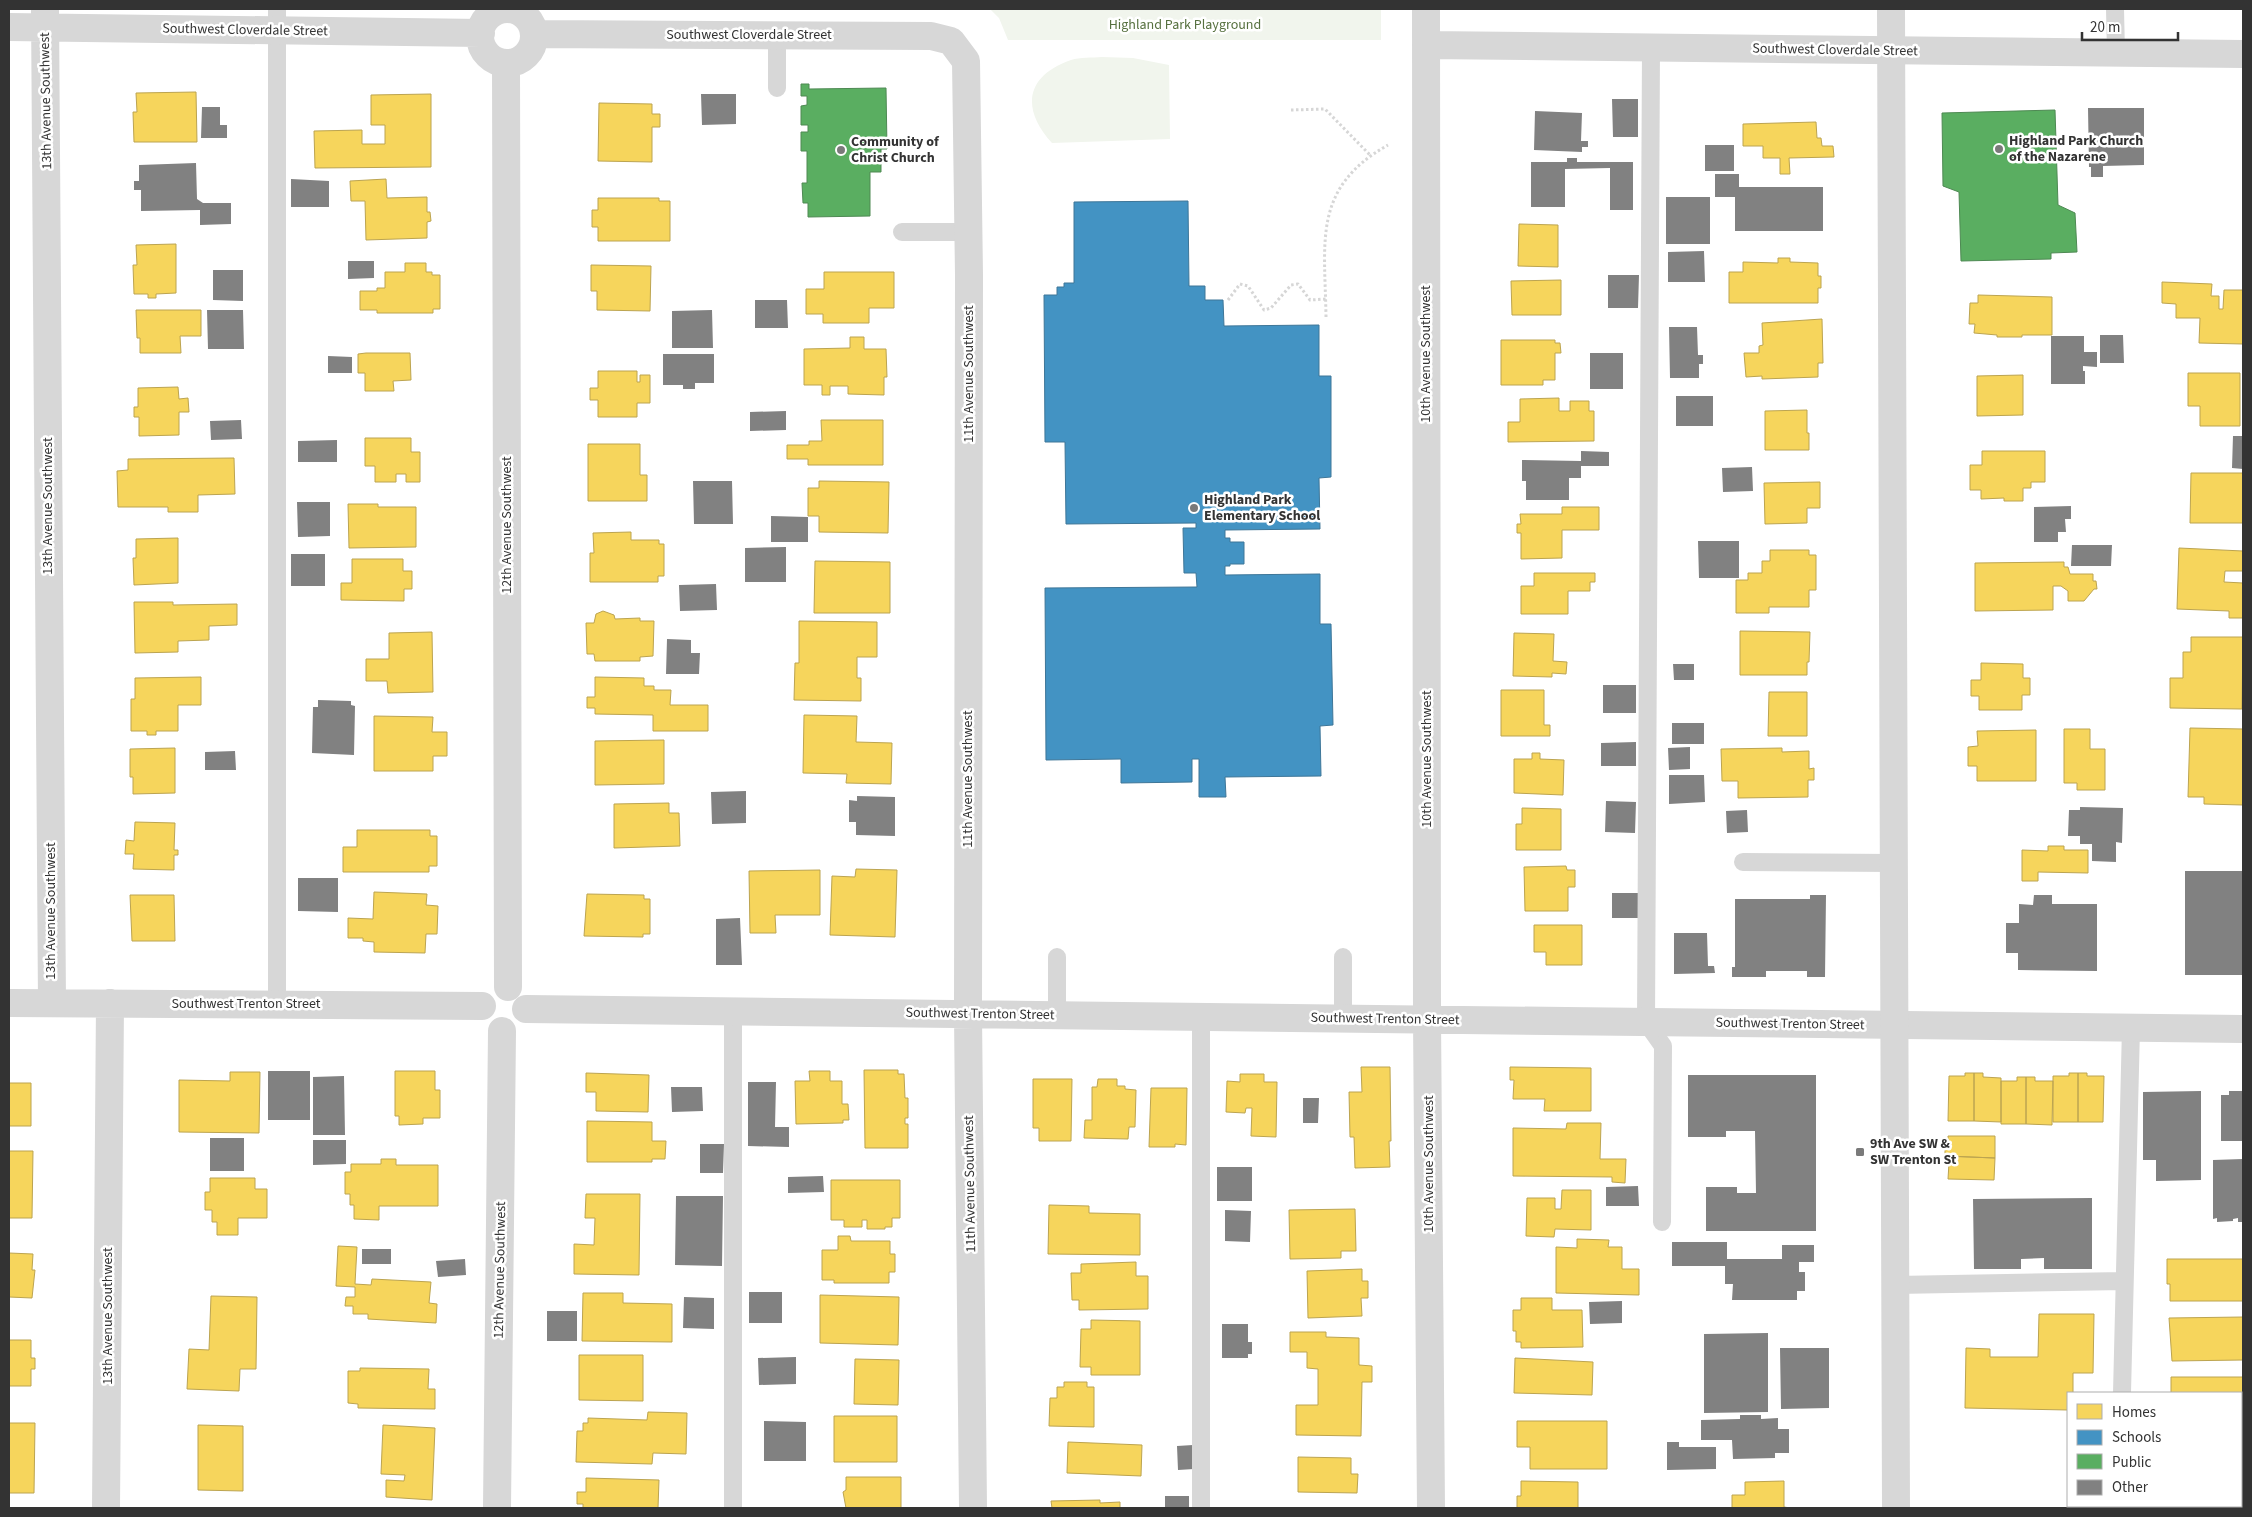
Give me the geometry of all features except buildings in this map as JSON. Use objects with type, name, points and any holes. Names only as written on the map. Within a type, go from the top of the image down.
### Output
[{"type":"street","points":[[506,9],[526,16],[531,23],[534,34],[532,48],[527,55],[520,60],[506,63],[493,59],[486,53],[482,45],[481,33],[482,26],[487,18],[494,13],[506,9]]},
{"type":"street","name":"10th Avenue Southwest","points":[[1426,9],[1431,1508]]},
{"type":"street","points":[[1891,9],[1896,1508]]},
{"type":"street","name":"Southwest Cloverdale Street","points":[[9,27],[45,18],[277,20],[481,33]]},
{"type":"street","name":"13th Avenue Southwest","points":[[45,18],[52,1003]]},
{"type":"street","name":"Southwest Cloverdale Street","points":[[534,34],[931,36],[951,41],[959,52]]},
{"type":"street","name":"Southwest Cloverdale Street","points":[[1426,45],[2243,54]]},
{"type":"street","name":"11th Avenue Southwest","points":[[959,52],[966,61],[968,78],[968,1014],[973,1508]]},
{"type":"street","name":"12th Avenue Southwest","points":[[506,63],[508,988]]},
{"type":"street","points":[[497,988],[508,988],[518,992],[524,998],[526,1009],[524,1019],[520,1025],[514,1030],[502,1031],[492,1028],[487,1024],[482,1006],[490,991],[497,988]]},
{"type":"street","name":"Southwest Trenton Street","points":[[9,1003],[482,1006]]},
{"type":"street","name":"13th Avenue Southwest","points":[[106,1508],[110,1003]]},
{"type":"street","name":"Southwest Trenton Street","points":[[526,1009],[2243,1029]]},
{"type":"street","name":"12th Avenue Southwest","points":[[497,1508],[502,1031]]},
{"type":"lane","points":[[2115,9],[2116,53]]},
{"type":"lane","points":[[277,20],[277,1004]]},
{"type":"lane","points":[[777,35],[777,88]]},
{"type":"lane","points":[[1651,48],[1646,1022],[1663,1046],[1662,1222]]},
{"type":"lane","points":[[902,232],[968,232]]},
{"type":"lane","points":[[1743,862],[1894,863]]},
{"type":"lane","points":[[1057,956],[1057,1015]]},
{"type":"lane","points":[[1343,956],[1343,1018]]},
{"type":"lane","points":[[733,1012],[733,1508]]},
{"type":"lane","points":[[1201,1017],[1202,1508]]},
{"type":"lane","points":[[2122,1392],[2131,1028]]},
{"type":"lane","points":[[1896,1285],[2124,1281]]},
{"type":"path","points":[[1291,110],[1325,109],[1370,155]]},
{"type":"path","points":[[1326,317],[1325,242],[1328,213],[1339,190],[1351,172],[1370,155],[1388,145]]},
{"type":"path","points":[[1228,300],[1240,284],[1248,286],[1264,310],[1271,308],[1291,285],[1298,284],[1310,300],[1326,299]]},
{"type":"green space","name":"Highland Park Playground","points":[[990,9],[1381,9],[1381,40],[1008,40],[999,18]]},
{"type":"green space","points":[[1102,57],[1133,58],[1169,65],[1170,139],[1052,143],[1035,118],[1032,106],[1037,84],[1044,75],[1071,60]]},
{"type":"place","name":"Highland Park Church of the Nazarene","points":[[1999,149]]},
{"type":"place","name":"Community of Christ Church","points":[[841,150]]},
{"type":"place","name":"Highland Park Elementary School","points":[[1194,508]]},
{"type":"place","name":"9th Ave SW & SW Trenton St","points":[[1860,1152]]}]
